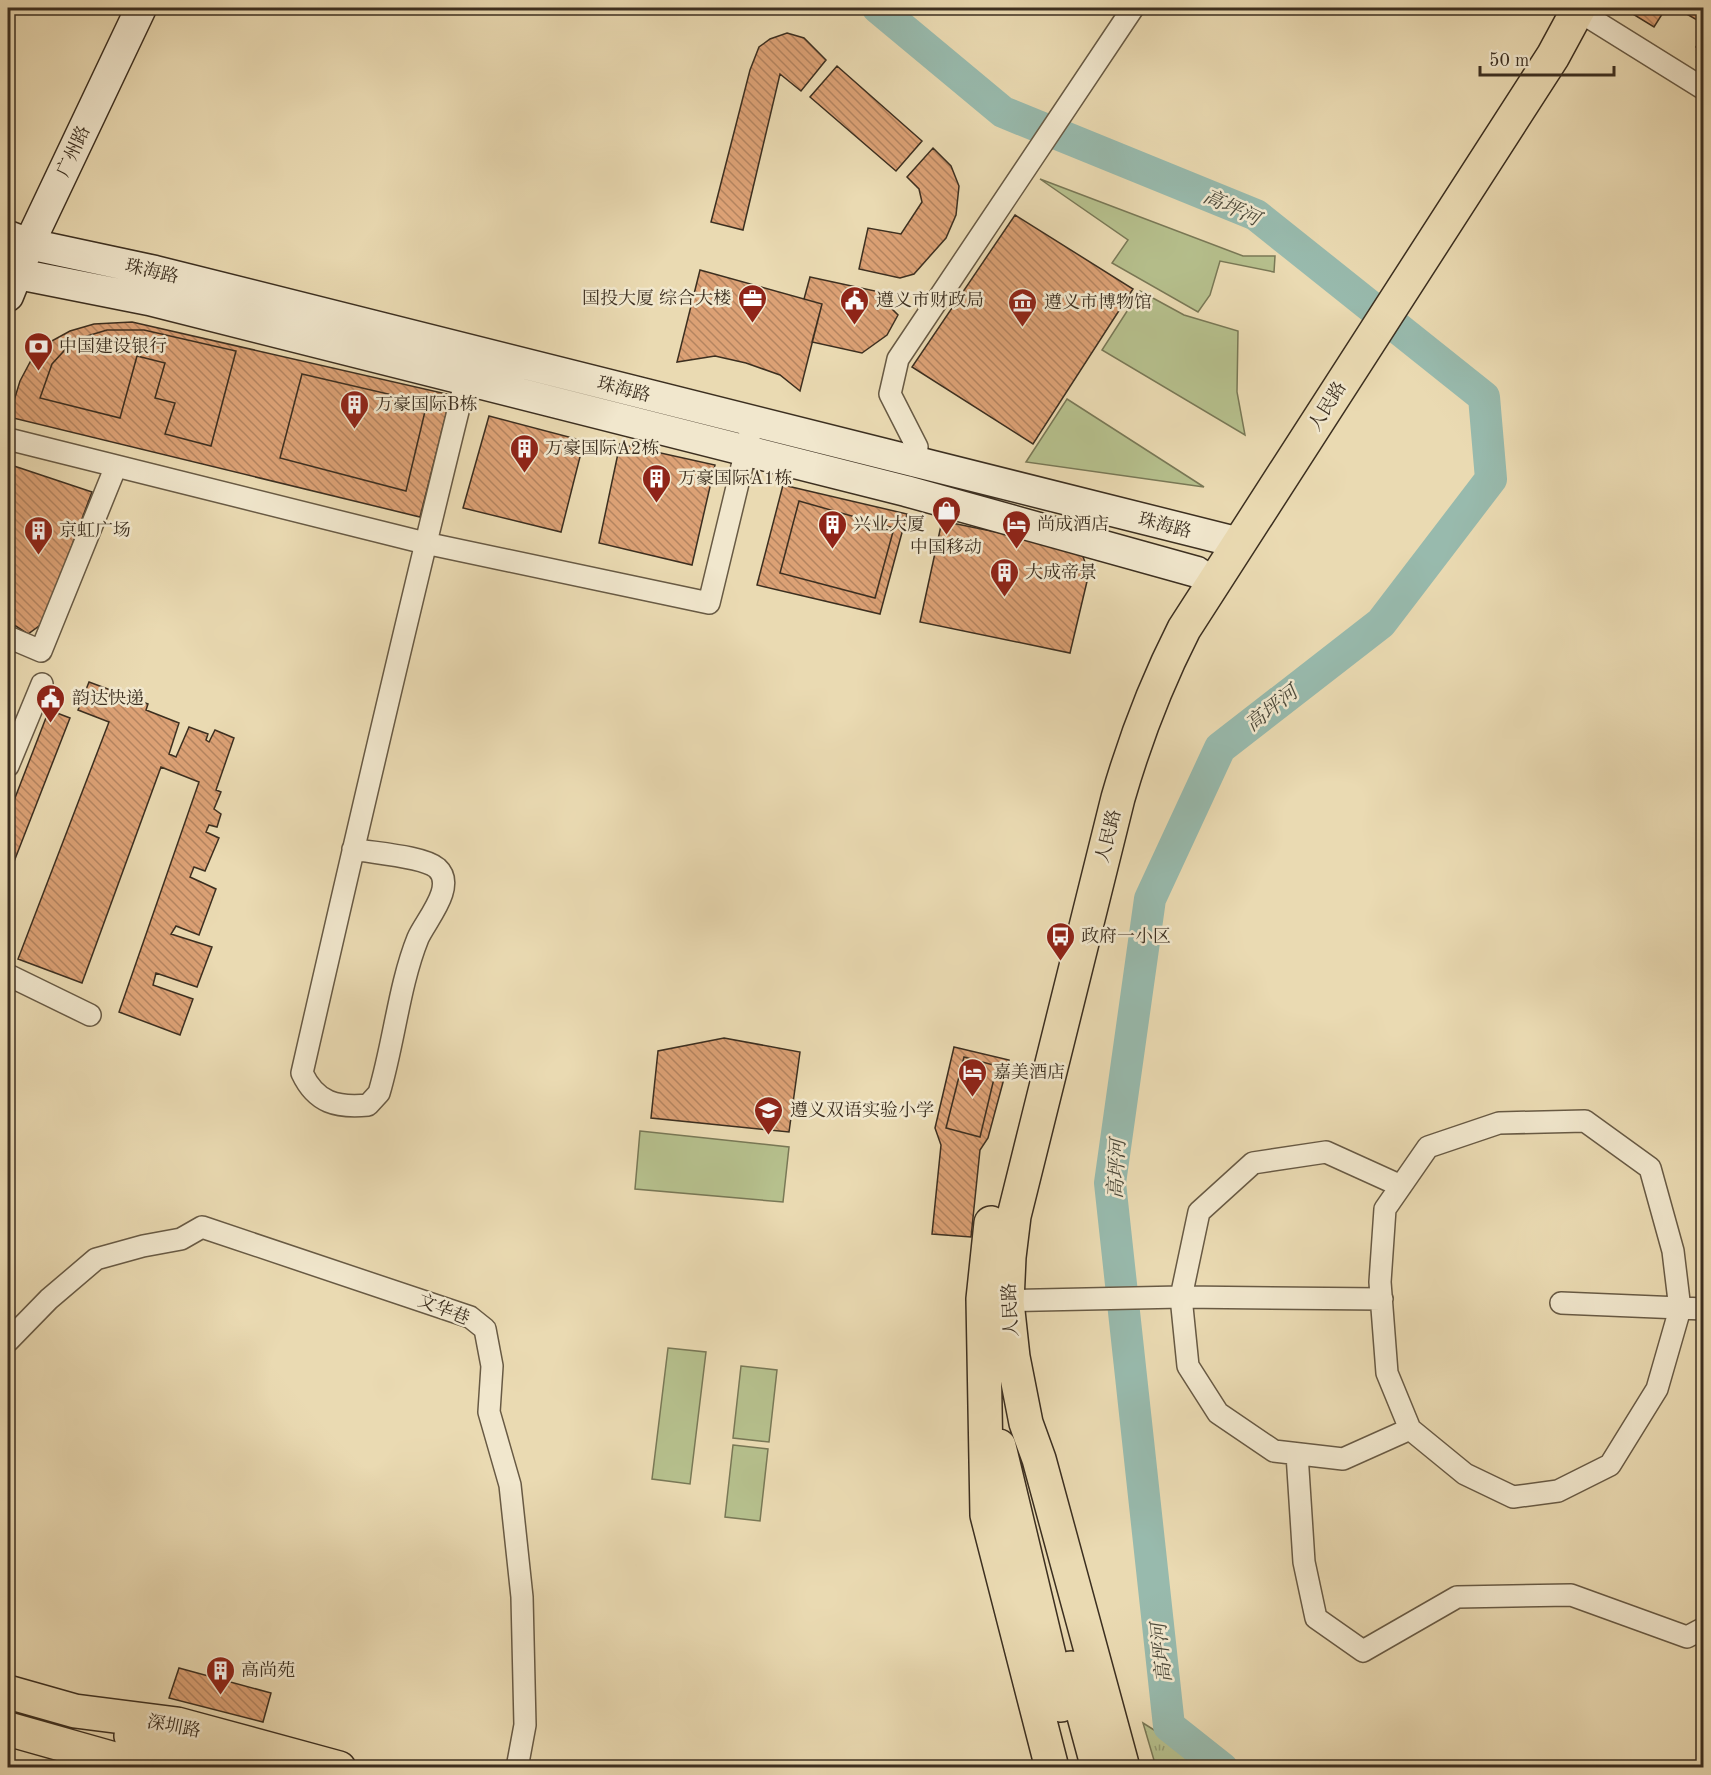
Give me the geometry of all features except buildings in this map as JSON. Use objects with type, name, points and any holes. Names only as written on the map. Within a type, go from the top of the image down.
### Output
[{"type":"main road","name":"人民路","points":[[1052,1767],[987,1515],[986,1373],[995,1301],[992,1216],[1051,1000],[1099,793],[1114,741],[1142,669],[1167,620],[1205,578],[1408,265],[1553,56],[1574,8]]},
{"type":"main road","name":"人民路","points":[[995,1301],[1013,1357],[1026,1423],[1039,1459],[1123,1767]]},
{"type":"main road","points":[[1013,1357],[1043,1553],[1098,1767]]},
{"type":"main road","points":[[986,1373],[1021,1545],[1076,1767]]},
{"type":"main road","name":"深圳路","points":[[8,1692],[75,1711],[177,1724],[339,1767]]},
{"type":"main road","points":[[75,1711],[135,1750],[196,1767]]},
{"type":"main road","points":[[8,1729],[53,1742],[135,1750],[252,1767]]},
{"type":"street","name":"广州路","points":[[10,281],[13,240],[118,8]]},
{"type":"street","name":"广州路","points":[[13,240],[141,8]]},
{"type":"street","points":[[914,461],[917,447],[890,394],[898,359],[1133,8]]},
{"type":"street","points":[[1574,8],[1704,89]]},
{"type":"street","name":"珠海路","points":[[13,240],[156,271],[1230,541]]},
{"type":"street","name":"珠海路","points":[[10,281],[149,300],[906,491],[1205,578]]},
{"type":"street","points":[[352,849],[427,862],[438,868],[443,879],[443,890],[418,939],[410,962],[379,1093],[368,1105],[354,1106],[329,1102],[310,1091],[302,1073],[352,849],[473,351]]},
{"type":"street","points":[[8,439],[425,543],[709,603],[753,421]]},
{"type":"street","points":[[8,637],[41,651],[116,466]]},
{"type":"street","points":[[8,766],[42,684]]},
{"type":"street","points":[[8,975],[90,1015]]},
{"type":"street","points":[[1585,1120],[1650,1168],[1673,1251],[1680,1309],[1658,1389],[1610,1465],[1558,1491],[1513,1497],[1465,1474],[1410,1429],[1388,1373],[1382,1299],[1380,1282],[1385,1209],[1428,1147],[1499,1123],[1585,1120]]},
{"type":"street","points":[[1401,1186],[1326,1152],[1253,1163],[1199,1212],[1181,1297],[1188,1365],[1218,1413],[1274,1451],[1343,1459],[1410,1429]]},
{"type":"street","name":"文华巷","points":[[8,1341],[50,1299],[96,1259],[143,1245],[181,1239],[202,1227],[470,1317],[485,1329],[492,1366],[489,1412],[510,1485],[522,1597],[525,1725],[517,1767]]},
{"type":"street","points":[[995,1301],[1181,1297],[1382,1299]]},
{"type":"street","points":[[1561,1303],[1704,1309]]},
{"type":"street","points":[[1297,1454],[1304,1562],[1316,1618],[1363,1651],[1457,1597],[1571,1595],[1687,1637],[1704,1628]]},
{"type":"green space","points":[[1040,179],[1243,256],[1275,256],[1274,272],[1220,261],[1210,295],[1198,312],[1112,263],[1128,240]]},
{"type":"green space","points":[[1140,291],[1184,315],[1238,331],[1237,392],[1245,435],[1102,350]]},
{"type":"green space","points":[[1067,399],[1204,487],[1026,462]]},
{"type":"green space","points":[[640,1131],[789,1147],[783,1202],[635,1189]]},
{"type":"green space","points":[[668,1348],[706,1352],[690,1484],[652,1479]]},
{"type":"green space","points":[[741,1366],[777,1370],[769,1442],[733,1438]]},
{"type":"green space","points":[[733,1445],[768,1449],[760,1521],[725,1517]]},
{"type":"green space","points":[[1143,1723],[1213,1767],[1156,1767]]},
{"type":"waterway","name":"高坪河","points":[[878,8],[1003,112],[1256,215],[1484,397],[1491,479],[1381,623],[1220,748],[1150,899],[1110,1183],[1169,1726],[1222,1768]]},
{"type":"place","name":"国投大厦 综合大楼","points":[[752,324]]},
{"type":"place","name":"遵义市财政局","points":[[855,326]]},
{"type":"place","name":"遵义市博物馆","points":[[1023,328]]},
{"type":"place","name":"中国建设银行","points":[[38,372]]},
{"type":"place","name":"万豪国际B栋","points":[[354,430]]},
{"type":"place","name":"万豪国际A2栋","points":[[524,474]]},
{"type":"place","name":"万豪国际A1栋","points":[[657,504]]},
{"type":"place","name":"中国移动","points":[[946,536]]},
{"type":"place","name":"兴业大厦","points":[[832,550]]},
{"type":"place","name":"尚成酒店","points":[[1016,550]]},
{"type":"place","name":"京虹广场","points":[[38,556]]},
{"type":"place","name":"大成帝景","points":[[1004,598]]},
{"type":"place","name":"韵达快递","points":[[51,724]]},
{"type":"place","name":"政府一小区","points":[[1060,962]]},
{"type":"place","name":"嘉美酒店","points":[[972,1098]]},
{"type":"place","name":"遵义双语实验小学","points":[[769,1136]]},
{"type":"place","name":"高尚苑","points":[[220,1696]]}]
